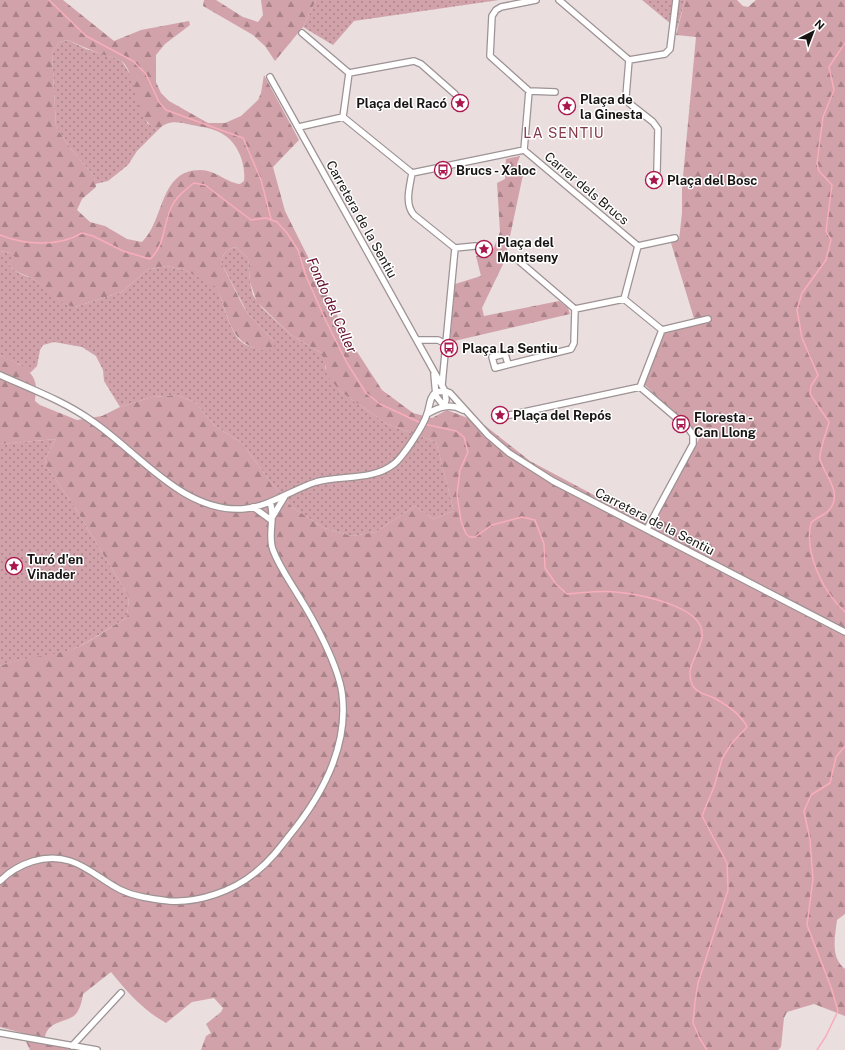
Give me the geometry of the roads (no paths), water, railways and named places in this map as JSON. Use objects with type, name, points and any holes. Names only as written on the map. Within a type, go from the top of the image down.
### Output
[{"type":"street","points":[[536,0],[501,7],[494,12],[492,16],[490,56],[529,91],[555,92]]},
{"type":"street","points":[[559,0],[629,60]]},
{"type":"street","points":[[629,60],[665,54],[670,49],[676,0]]},
{"type":"street","points":[[302,33],[349,72]]},
{"type":"street","points":[[349,72],[414,60],[421,64],[455,94]]},
{"type":"street","points":[[629,60],[626,96],[629,103],[653,122],[658,129],[657,171]]},
{"type":"street","points":[[343,117],[349,72]]},
{"type":"street","name":"Carretera de la Sentiu","points":[[270,77],[299,126],[434,372],[447,392],[466,412],[509,453],[553,481],[845,632]]},
{"type":"street","points":[[412,173],[524,150],[529,91]]},
{"type":"street","points":[[299,126],[343,117]]},
{"type":"street","points":[[343,117],[412,173]]},
{"type":"street","name":"Carrer dels Brucs","points":[[524,150],[638,246]]},
{"type":"street","points":[[412,173],[408,201],[410,209],[414,215],[455,248],[475,246]]},
{"type":"street","points":[[624,299],[638,246],[675,238]]},
{"type":"street","points":[[442,385],[455,248]]},
{"type":"street","points":[[519,261],[575,309]]},
{"type":"street","points":[[575,309],[624,299]]},
{"type":"street","points":[[624,299],[662,330]]},
{"type":"street","points":[[508,364],[571,349],[574,343],[575,309]]},
{"type":"street","points":[[662,330],[708,319]]},
{"type":"street","points":[[640,387],[662,330]]},
{"type":"street","points":[[438,340],[447,331]]},
{"type":"street","points":[[417,340],[438,340],[446,344]]},
{"type":"street","points":[[434,372],[438,400],[444,406]]},
{"type":"street","points":[[0,375],[69,407],[91,420],[184,495],[219,507],[231,509],[253,508],[320,481],[358,477],[387,469],[404,455],[426,416],[432,396],[436,392],[447,392]]},
{"type":"street","points":[[443,375],[447,392],[444,406]]},
{"type":"street","points":[[505,416],[640,387]]},
{"type":"street","points":[[640,387],[688,428],[693,435],[693,444],[646,529]]},
{"type":"street","points":[[426,416],[444,406],[456,407],[466,412]]},
{"type":"street","points":[[271,520],[285,496]]},
{"type":"street","points":[[0,881],[6,874],[23,865],[41,859],[59,858],[71,861],[108,884],[137,895],[171,901],[203,897],[222,892],[255,873],[273,856],[305,816],[327,777],[336,753],[343,722],[342,693],[325,644],[272,548],[270,541],[272,510],[268,503]]},
{"type":"street","points":[[253,508],[271,520]]},
{"type":"street","points":[[72,1046],[121,993]]},
{"type":"street","points":[[0,1033],[97,1050]]},
{"type":"waterway","name":"Fondo del Celler","points":[[49,0],[86,36],[133,61],[146,74],[159,102],[166,110],[243,138],[261,180],[271,219]]},
{"type":"waterway","points":[[845,43],[829,67],[834,90],[823,117],[817,163],[819,171],[832,185],[826,231],[831,240],[826,260],[802,293],[797,310],[802,338],[818,375],[811,386],[810,394],[829,422],[820,459],[833,488],[834,494],[834,500],[830,509],[811,523],[810,547],[817,571],[823,583],[829,594],[845,612]]},
{"type":"waterway","points":[[0,235],[20,241],[41,243],[63,241],[82,233],[93,236],[123,251],[150,259],[155,254],[161,242],[168,215],[175,201],[194,183],[205,185],[251,220],[266,218],[277,222],[287,233],[298,250],[306,276],[325,319],[347,363],[366,393],[380,404],[421,423]]},
{"type":"waterway","points":[[424,424],[456,431],[464,437],[468,452],[460,470],[457,494],[461,521],[466,534],[470,537],[475,537],[492,525],[522,517],[535,520],[544,544],[545,568],[556,584],[567,594],[604,591],[639,596],[669,604],[694,617],[701,626],[702,637],[691,667],[690,679],[693,686],[695,689],[714,698],[733,710],[747,727],[731,744],[722,759],[714,787],[702,816],[727,863],[728,890],[698,983],[695,1002],[693,1023],[707,1050]]},
{"type":"waterway","points":[[817,1050],[826,1036],[838,1011],[831,987],[807,925],[813,879],[810,840],[804,811],[811,795],[830,783],[836,757],[845,746]]},
{"type":"place","name":"Plaça del Racó","points":[[460,103]]},
{"type":"place","name":"Plaça de la Ginesta","points":[[567,106]]},
{"type":"place","name":"Brucs - Xaloc","points":[[443,170]]},
{"type":"place","name":"Plaça del Bosc","points":[[654,180]]},
{"type":"place","name":"Plaça del Montseny","points":[[484,249]]},
{"type":"place","name":"Plaça La Sentiu","points":[[449,348]]},
{"type":"place","name":"Plaça del Repós","points":[[500,415]]},
{"type":"place","name":"Floresta - Can Llong","points":[[681,424]]},
{"type":"place","name":"Turó d'en Vinader","points":[[14,566]]},
{"type":"district","name":"LA SENTIU","points":[[564,133]]}]
